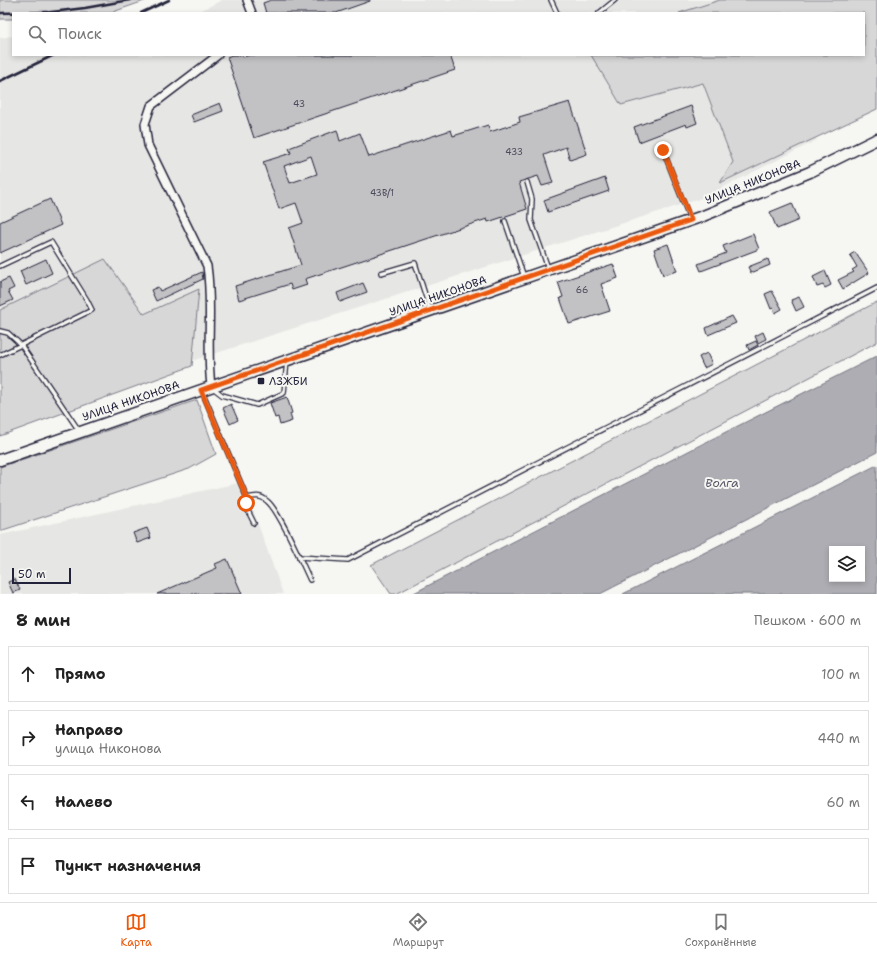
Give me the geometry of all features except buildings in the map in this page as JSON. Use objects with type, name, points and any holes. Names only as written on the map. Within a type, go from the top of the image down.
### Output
[{"type":"main road","name":"УЛИЦА НИКОНОВА","points":[[0,460],[691,220],[810,172],[877,138]]},
{"type":"street","points":[[247,0],[252,12]]},
{"type":"street","points":[[206,388],[208,363],[209,280],[207,266],[148,145],[145,124],[151,106],[217,56]]},
{"type":"lane","points":[[551,0],[557,12]]},
{"type":"lane","points":[[600,12],[615,0]]},
{"type":"lane","points":[[663,150],[691,220]]},
{"type":"lane","points":[[527,182],[532,199],[531,220],[549,269]]},
{"type":"lane","points":[[505,221],[524,278]]},
{"type":"lane","points":[[0,266],[51,242],[92,310],[0,355]]},
{"type":"lane","points":[[381,273],[415,263],[430,311]]},
{"type":"lane","points":[[299,557],[348,560],[877,288]]},
{"type":"lane","points":[[0,331],[8,333],[21,345],[80,432]]},
{"type":"lane","points":[[206,388],[222,395],[258,405],[284,393],[287,361]]},
{"type":"lane","points":[[206,388],[247,498],[246,507],[254,523]]},
{"type":"lane","points":[[247,498],[258,496],[268,501],[310,580]]},
{"type":"shaded area","points":[[0,0],[147,0],[113,12],[12,12],[12,19],[0,19]]},
{"type":"shaded area","points":[[222,0],[749,0],[755,12],[198,12]]},
{"type":"shaded area","points":[[720,0],[877,0],[877,109],[720,183],[733,162],[703,83],[621,105],[592,56],[865,56],[865,12],[682,12]]},
{"type":"shaded area","points":[[12,36],[12,56],[774,56],[806,123],[817,140],[702,198],[0,422],[0,38]]},
{"type":"shaded area","points":[[105,259],[144,314],[199,289],[192,366],[0,436],[0,310]]},
{"type":"shaded area","points":[[877,302],[877,342],[396,594],[391,594],[371,565]]},
{"type":"shaded area","points":[[197,400],[216,454],[189,469],[0,531],[0,467]]},
{"type":"shaded area","points":[[243,482],[283,594],[0,594],[0,535]]},
{"type":"water","name":"Волга","points":[[877,356],[877,452],[600,594],[412,594],[708,441]]},
{"type":"water","points":[[877,465],[877,594],[623,594]]},
{"type":"railway","points":[[51,12],[130,0]]},
{"type":"railway","points":[[143,12],[169,0]]},
{"type":"railway","points":[[0,13],[12,13]]},
{"type":"railway","points":[[0,81],[52,56]]},
{"type":"place","name":"ЛЗЖБИ","points":[[261,381]]},
{"type":"route","points":[[246,503],[247,498],[201,390],[691,220],[663,150]]}]
